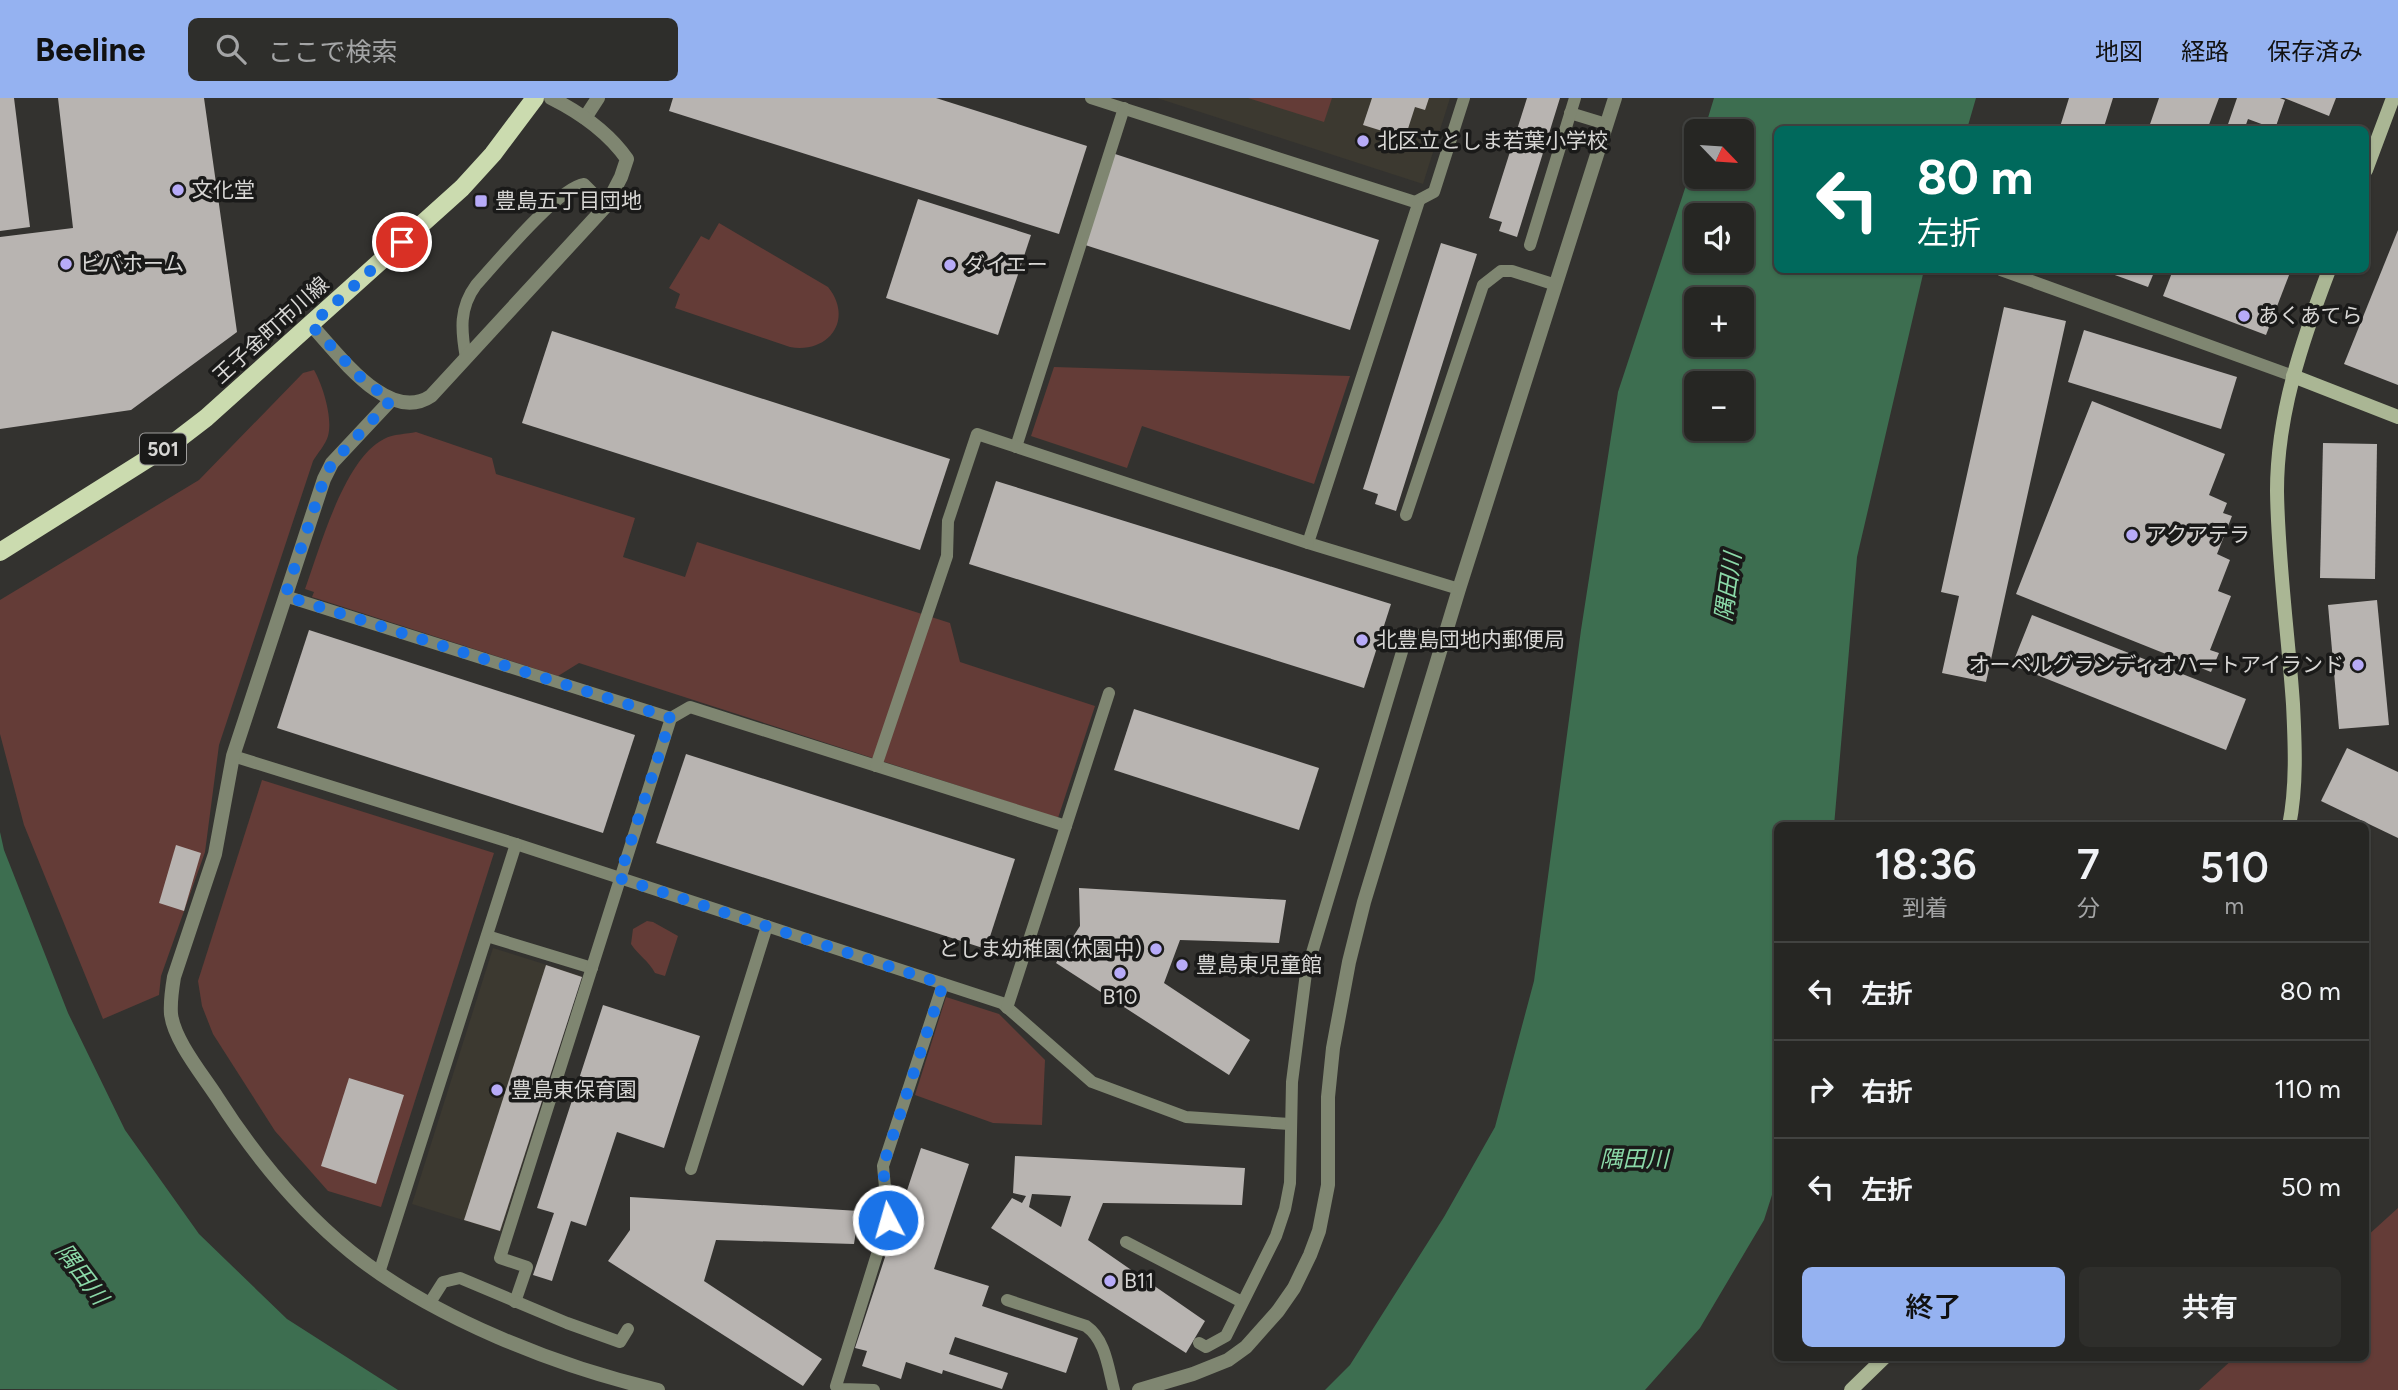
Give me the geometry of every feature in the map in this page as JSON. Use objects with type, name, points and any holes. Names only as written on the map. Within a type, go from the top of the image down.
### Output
[{"type":"main road","name":"王子金町市川線","points":[[0,552],[176,441],[206,418],[462,188],[493,154],[535,98]]},
{"type":"street","points":[[311,325],[364,381],[391,400],[402,404],[423,402],[431,397],[606,206],[621,177],[627,159],[615,142],[585,118],[551,98]]},
{"type":"street","points":[[585,118],[598,98]]},
{"type":"street","points":[[1139,1390],[1228,1360],[1246,1347],[1278,1311],[1294,1288],[1310,1255],[1328,1185],[1328,1097],[1333,1048],[1349,962],[1364,902],[1459,589],[1615,98]]},
{"type":"street","points":[[2369,162],[2393,98]]},
{"type":"street","points":[[2290,822],[2295,746],[2277,489],[2283,425],[2293,376],[2328,273]]},
{"type":"street","points":[[2293,376],[2398,417]]},
{"type":"street","points":[[391,400],[332,463],[324,479],[233,756],[215,854],[174,977],[172,1016],[178,1033],[202,1074],[260,1159],[315,1220],[352,1253],[429,1304],[520,1346],[616,1380],[658,1390]]},
{"type":"street","points":[[1851,1390],[1881,1361]]},
{"type":"lane","points":[[1091,98],[1419,201]]},
{"type":"lane","points":[[1308,543],[1419,201],[1434,192],[1464,98]]},
{"type":"lane","points":[[1530,245],[1575,98]]},
{"type":"lane","points":[[1016,447],[1124,108]]},
{"type":"lane","points":[[1570,113],[1606,124]]},
{"type":"lane","points":[[466,358],[461,328],[467,297],[540,215],[575,185],[584,184],[606,206]]},
{"type":"lane","points":[[1406,515],[1483,285],[1501,271],[1512,271],[1556,285]]},
{"type":"lane","points":[[2009,273],[2293,376]]},
{"type":"lane","points":[[876,766],[947,556],[948,521],[976,434],[1308,543],[1459,589]]},
{"type":"lane","points":[[285,596],[671,718]]},
{"type":"lane","points":[[1199,1343],[1206,1347],[1226,1336],[1276,1236],[1290,1183],[1290,1124],[1298,1028],[1308,964],[1401,655],[1408,639],[1415,635],[1423,634],[1444,640]]},
{"type":"lane","points":[[1007,1008],[1109,693]]},
{"type":"lane","points":[[515,1302],[527,1267],[499,1258],[671,718],[690,707],[1066,826]]},
{"type":"lane","points":[[233,756],[516,844],[1002,1003],[1092,1082],[1186,1117],[1290,1124]]},
{"type":"lane","points":[[379,1273],[516,844]]},
{"type":"lane","points":[[691,1169],[767,926]]},
{"type":"lane","points":[[487,936],[592,968]]},
{"type":"lane","points":[[874,1390],[842,1390],[836,1386],[888,1220],[883,1166],[943,984]]},
{"type":"lane","points":[[1126,1242],[1242,1302]]},
{"type":"lane","points":[[429,1304],[438,1287],[453,1278],[465,1280],[620,1342],[628,1329]]},
{"type":"lane","points":[[1007,1300],[1086,1326],[1094,1332],[1101,1345],[1114,1390]]},
{"type":"shaded area","name":"北区立としま若葉小学校","points":[[1157,98],[1450,98],[1423,184]]},
{"type":"shaded area","points":[[1248,98],[1332,98],[1324,122]]},
{"type":"shaded area","points":[[719,223],[828,287],[839,311],[838,322],[826,340],[804,348],[790,347],[675,308],[680,294],[669,288],[701,236],[709,240]]},
{"type":"shaded area","points":[[1054,367],[1350,376],[1314,484],[1142,426],[1127,468],[1031,436]]},
{"type":"shaded area","points":[[314,370],[326,402],[328,436],[313,461],[219,745],[205,852],[161,976],[159,995],[103,1019],[24,825],[0,734],[0,600],[199,480],[303,373]]},
{"type":"shaded area","points":[[416,432],[492,458],[496,474],[635,518],[623,557],[685,577],[697,542],[950,623],[960,662],[1095,706],[1058,818],[579,663],[558,676],[312,597],[314,592],[305,589],[345,484],[370,450],[384,439]]},
{"type":"shaded area","points":[[262,780],[494,853],[381,1207],[328,1191],[275,1131],[213,1034],[202,1006],[198,981]]},
{"type":"shaded area","points":[[647,921],[678,936],[665,976],[655,973],[631,944],[633,929]]},
{"type":"shaded area","name":"豊島東保育園","points":[[493,948],[582,976],[501,1232],[412,1204]]},
{"type":"shaded area","points":[[946,997],[999,1014],[1045,1060],[1042,1125],[993,1123],[915,1095]]},
{"type":"shaded area","points":[[2398,1208],[2398,1390],[2199,1390],[2231,1361],[2369,1361],[2369,1234]]},
{"type":"water","name":"隅田川","points":[[1714,98],[1976,98],[1968,126],[1774,126],[1774,273],[1923,273],[1857,557],[1834,822],[1774,822],[1774,1189],[1764,1220],[1700,1328],[1645,1390],[1325,1390],[1350,1365],[1444,1217],[1495,1127],[1534,981],[1581,630],[1618,392],[1685,189],[1754,189],[1754,119],[1708,119]]},
{"type":"water","name":"隅田川","points":[[0,832],[4,850],[68,1013],[125,1130],[199,1234],[287,1319],[398,1390],[0,1389]]},
{"type":"building","points":[[0,98],[14,98],[30,227],[0,231]]},
{"type":"building","points":[[58,98],[204,98],[237,332],[131,410],[0,429],[0,237],[73,228]]},
{"type":"building","points":[[673,98],[936,98],[1087,146],[1059,234],[669,111]]},
{"type":"building","points":[[1372,98],[1429,98],[1425,110],[1415,107],[1405,138],[1363,125]]},
{"type":"building","points":[[1527,98],[1560,98],[1517,237],[1499,231],[1502,222],[1489,218]]},
{"type":"building","points":[[2069,98],[2113,98],[2104,126],[2060,126]]},
{"type":"building","points":[[2159,98],[2219,98],[2208,126],[2149,126]]},
{"type":"building","points":[[2237,98],[2285,100],[2276,126],[2267,126],[2248,119],[2245,126],[2227,126]]},
{"type":"building","points":[[2284,98],[2336,98],[2329,116]]},
{"type":"building","points":[[1112,153],[1379,240],[1350,330],[1082,244]]},
{"type":"building","points":[[918,199],[1031,235],[998,335],[886,298]]},
{"type":"building","points":[[2398,230],[2398,385],[2344,364]]},
{"type":"building","points":[[1441,243],[1477,254],[1396,511],[1375,504],[1378,494],[1363,489]]},
{"type":"building","points":[[2109,273],[2154,273],[2148,287]]},
{"type":"building","name":"あくあてら","points":[[2172,273],[2290,273],[2266,335],[2163,296]]},
{"type":"building","points":[[2004,307],[2066,321],[1986,682],[1942,673],[1959,596],[1941,592]]},
{"type":"building","points":[[2084,330],[2237,377],[2221,429],[2068,382]]},
{"type":"building","points":[[552,331],[950,459],[920,550],[522,423]]},
{"type":"building","name":"アクアテラ","points":[[2092,401],[2225,454],[2209,495],[2227,503],[2223,513],[2232,516],[2217,554],[2230,560],[2218,591],[2231,596],[2210,650],[2219,653],[2211,672],[2016,594]]},
{"type":"building","points":[[2323,443],[2377,444],[2375,579],[2320,578]]},
{"type":"building","points":[[996,481],[1391,604],[1364,688],[969,564]]},
{"type":"building","name":"オーベルグランディオハートアイランド","points":[[2377,600],[2389,725],[2339,729],[2328,605]]},
{"type":"building","points":[[2032,615],[2246,699],[2226,750],[2012,665]]},
{"type":"building","points":[[309,630],[635,735],[603,833],[277,728]]},
{"type":"building","points":[[1134,709],[1319,768],[1299,830],[1114,770]]},
{"type":"building","points":[[2347,748],[2398,772],[2398,838],[2369,822],[2321,801]]},
{"type":"building","points":[[686,754],[1015,859],[986,949],[656,843]]},
{"type":"building","points":[[176,845],[201,853],[184,911],[159,903]]},
{"type":"building","name":"B10","points":[[1079,888],[1286,900],[1279,943],[1180,940],[1164,983],[1250,1040],[1229,1075],[1056,963],[1080,926]]},
{"type":"building","points":[[546,965],[582,977],[500,1231],[464,1220]]},
{"type":"building","points":[[603,1005],[700,1036],[664,1148],[617,1132],[586,1226],[571,1221],[552,1281],[533,1275],[554,1213],[537,1208]]},
{"type":"building","points":[[349,1078],[404,1095],[376,1184],[321,1166]]},
{"type":"building","points":[[921,1148],[969,1164],[934,1269],[989,1286],[982,1306],[1078,1338],[1066,1373],[955,1337],[949,1354],[1008,1373],[1002,1389],[943,1370],[942,1374],[906,1362],[901,1379],[862,1366],[867,1351],[855,1348]]},
{"type":"building","name":"B11","points":[[1015,1156],[1245,1168],[1242,1205],[1103,1203],[1088,1240],[1205,1321],[1186,1353],[991,1228],[1012,1198],[1022,1203],[1026,1196],[1013,1193]],"holes":[[[1032,1194],[1071,1196],[1061,1227],[1029,1207]]]},
{"type":"building","points":[[630,1197],[859,1211],[854,1244],[716,1240],[704,1281],[822,1359],[803,1386],[608,1261],[630,1230]]},
{"type":"place","name":"北区立としま若葉小学校","points":[[1363,141]]},
{"type":"place","name":"文化堂","points":[[178,190]]},
{"type":"place","name":"豊島五丁目団地","points":[[481,201]]},
{"type":"place","name":"ビバホーム","points":[[66,264]]},
{"type":"place","name":"ダイエー","points":[[950,265]]},
{"type":"place","name":"あくあてら","points":[[2244,316]]},
{"type":"place","name":"アクアテラ","points":[[2132,535]]},
{"type":"place","name":"北豊島団地内郵便局","points":[[1362,640]]},
{"type":"place","name":"オーベルグランディオハートアイランド","points":[[2358,665]]},
{"type":"place","name":"としま幼稚園(休園中)","points":[[1156,949]]},
{"type":"place","name":"豊島東児童館","points":[[1182,965]]},
{"type":"place","name":"B10","points":[[1120,973]]},
{"type":"place","name":"豊島東保育園","points":[[497,1090]]},
{"type":"place","name":"B11","points":[[1110,1281]]},
{"type":"route","points":[[402,242],[311,325],[364,381],[391,400],[332,463],[324,479],[285,596],[671,718],[619,878],[943,984],[883,1166],[888,1220]]}]
